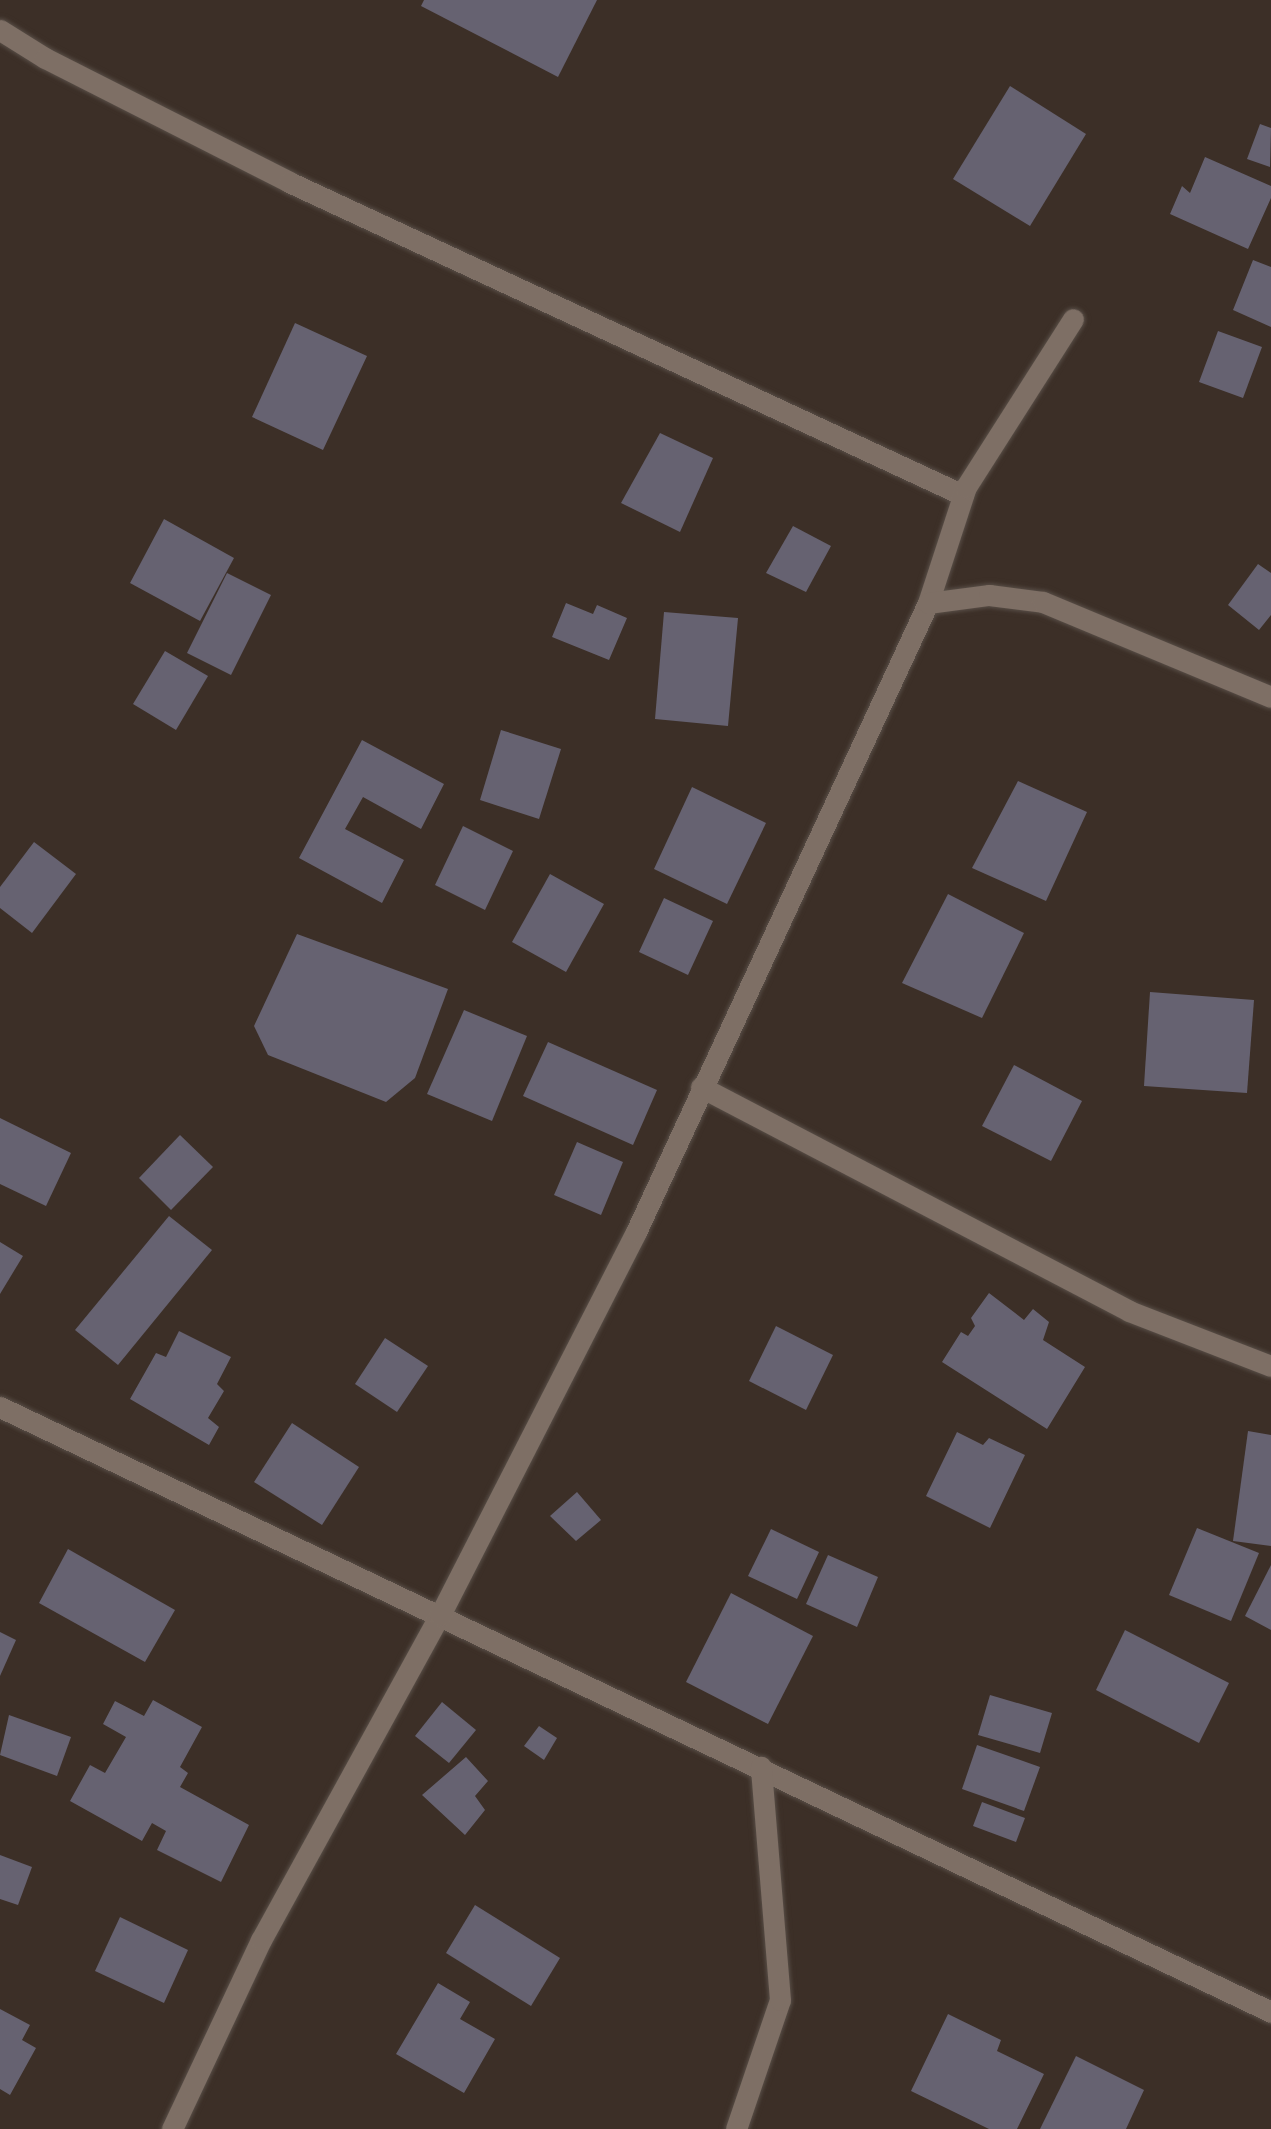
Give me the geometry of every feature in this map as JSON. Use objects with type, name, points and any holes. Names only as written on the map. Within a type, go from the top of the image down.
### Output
[{"type":"street","points":[[0,30],[45,58],[289,183],[963,495]]},
{"type":"street","points":[[172,2129],[261,1940],[440,1615],[636,1232],[928,603],[963,495],[1073,319]]},
{"type":"street","points":[[928,603],[989,595],[1043,602],[1271,697]]},
{"type":"street","points":[[701,1087],[1129,1311],[1271,1366]]},
{"type":"street","points":[[0,1407],[1271,2012]]},
{"type":"street","points":[[736,2129],[780,2000],[761,1767]]},
{"type":"building","points":[[424,0],[597,0],[558,77],[421,6]]},
{"type":"building","points":[[1010,86],[1086,134],[1030,226],[953,179]]},
{"type":"building","points":[[1260,124],[1271,128],[1270,167],[1247,159]]},
{"type":"building","points":[[1205,157],[1271,186],[1271,198],[1248,249],[1170,214],[1182,186],[1190,193]]},
{"type":"building","points":[[1253,260],[1271,267],[1271,327],[1233,310]]},
{"type":"building","points":[[295,323],[367,356],[323,450],[252,417]]},
{"type":"building","points":[[1218,331],[1262,347],[1243,398],[1199,382]]},
{"type":"building","points":[[660,433],[713,458],[680,532],[621,503]]},
{"type":"building","points":[[164,519],[234,558],[200,621],[130,583]]},
{"type":"building","points":[[793,526],[831,546],[806,592],[766,573]]},
{"type":"building","points":[[1258,564],[1271,573],[1271,615],[1259,630],[1228,605]]},
{"type":"building","points":[[227,573],[271,595],[231,675],[187,653]]},
{"type":"building","points":[[566,603],[593,614],[597,605],[627,618],[609,660],[552,637]]},
{"type":"building","points":[[664,612],[738,618],[728,726],[655,719]]},
{"type":"building","points":[[165,651],[208,676],[176,730],[133,704]]},
{"type":"building","points":[[501,730],[561,749],[539,819],[480,800]]},
{"type":"building","points":[[362,740],[444,784],[421,829],[363,797],[345,829],[404,860],[382,903],[299,858]]},
{"type":"building","points":[[1018,781],[1087,812],[1046,901],[972,868]]},
{"type":"building","points":[[692,787],[766,823],[727,904],[654,869]]},
{"type":"building","points":[[463,826],[513,851],[485,910],[435,885]]},
{"type":"building","points":[[34,842],[76,874],[32,933],[0,908],[0,887]]},
{"type":"building","points":[[550,874],[604,904],[566,972],[512,942]]},
{"type":"building","points":[[948,894],[1024,933],[982,1018],[902,983]]},
{"type":"building","points":[[664,898],[713,921],[688,975],[639,952]]},
{"type":"building","points":[[297,934],[448,989],[415,1078],[386,1102],[268,1055],[254,1026]]},
{"type":"building","points":[[1150,992],[1254,1000],[1247,1093],[1144,1086]]},
{"type":"building","points":[[464,1010],[527,1036],[492,1121],[427,1094]]},
{"type":"building","points":[[548,1042],[657,1090],[633,1145],[523,1096]]},
{"type":"building","points":[[1014,1065],[1082,1101],[1051,1161],[982,1126]]},
{"type":"building","points":[[0,1118],[71,1153],[46,1206],[0,1184]]},
{"type":"building","points":[[180,1135],[213,1167],[171,1210],[139,1178]]},
{"type":"building","points":[[577,1142],[623,1162],[601,1215],[554,1195]]},
{"type":"building","points":[[169,1216],[212,1250],[118,1365],[75,1330]]},
{"type":"building","points":[[0,1242],[23,1256],[0,1294]]},
{"type":"building","points":[[989,1293],[1024,1320],[1033,1309],[1049,1322],[1043,1340],[1085,1367],[1047,1429],[942,1362],[961,1332],[968,1336],[975,1326],[971,1318]]},
{"type":"building","points":[[776,1326],[833,1355],[806,1410],[749,1381]]},
{"type":"building","points":[[179,1331],[231,1357],[217,1384],[224,1391],[208,1418],[219,1427],[209,1445],[130,1399],[156,1353],[166,1357]]},
{"type":"building","points":[[385,1338],[428,1366],[397,1412],[355,1384]]},
{"type":"building","points":[[292,1423],[359,1467],[322,1525],[254,1482]]},
{"type":"building","points":[[1248,1431],[1271,1435],[1271,1546],[1233,1541]]},
{"type":"building","points":[[957,1432],[983,1445],[989,1438],[1025,1455],[990,1528],[926,1496]]},
{"type":"building","points":[[577,1492],[601,1520],[576,1541],[550,1516]]},
{"type":"building","points":[[1197,1528],[1259,1553],[1231,1621],[1169,1595]]},
{"type":"building","points":[[771,1529],[819,1552],[797,1599],[748,1576]]},
{"type":"building","points":[[68,1549],[175,1610],[145,1662],[39,1603]]},
{"type":"building","points":[[828,1555],[878,1577],[857,1627],[806,1604]]},
{"type":"building","points":[[1271,1565],[1271,1630],[1245,1616]]},
{"type":"building","points":[[731,1593],[813,1636],[768,1724],[686,1682]]},
{"type":"building","points":[[1125,1630],[1229,1683],[1199,1743],[1096,1690]]},
{"type":"building","points":[[0,1632],[16,1640],[0,1676]]},
{"type":"building","points":[[990,1695],[1052,1713],[1040,1753],[978,1735]]},
{"type":"building","points":[[153,1700],[202,1727],[180,1767],[188,1773],[180,1787],[249,1825],[221,1882],[157,1850],[166,1831],[152,1823],[142,1841],[70,1801],[90,1765],[105,1773],[126,1737],[103,1724],[115,1701],[144,1716]]},
{"type":"building","points":[[442,1702],[476,1730],[449,1763],[415,1736]]},
{"type":"building","points":[[9,1715],[71,1737],[57,1776],[0,1755]]},
{"type":"building","points":[[539,1726],[557,1738],[544,1760],[524,1746]]},
{"type":"building","points":[[977,1745],[1040,1767],[1024,1811],[962,1789]]},
{"type":"building","points":[[466,1757],[488,1781],[475,1796],[485,1810],[465,1835],[422,1795]]},
{"type":"building","points":[[982,1802],[1025,1818],[1016,1842],[973,1826]]},
{"type":"building","points":[[0,1855],[32,1867],[18,1905],[0,1899]]},
{"type":"building","points":[[475,1905],[560,1958],[531,2006],[446,1953]]},
{"type":"building","points":[[120,1917],[188,1950],[164,2003],[95,1971]]},
{"type":"building","points":[[438,1983],[470,2002],[460,2019],[495,2039],[464,2093],[396,2054]]},
{"type":"building","points":[[0,2009],[30,2025],[22,2040],[36,2048],[10,2095],[0,2089]]},
{"type":"building","points":[[948,2014],[1001,2040],[997,2051],[1044,2074],[1017,2129],[989,2129],[911,2091]]},
{"type":"building","points":[[1076,2056],[1144,2090],[1126,2129],[1040,2129]]}]
